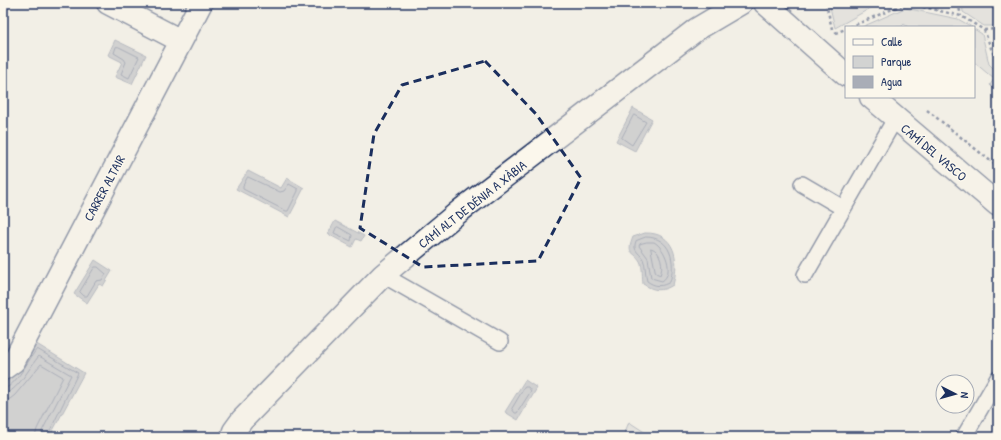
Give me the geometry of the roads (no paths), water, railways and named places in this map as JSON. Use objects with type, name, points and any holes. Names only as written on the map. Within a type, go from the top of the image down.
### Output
[{"type":"street","points":[[108,3],[181,41]]},
{"type":"street","name":"CARRER ALTAIR","points":[[3,370],[14,361],[201,3]]},
{"type":"street","name":"CAMÍ ALT DE DÉNIA A XÀBIA","points":[[232,437],[234,431],[242,420],[383,275],[461,210],[697,29],[741,3]]},
{"type":"street","points":[[765,3],[845,74]]},
{"type":"street","name":"CAMÍ DEL VASCO","points":[[871,98],[998,205]]},
{"type":"lane","points":[[806,275],[895,119]]},
{"type":"lane","points":[[802,184],[843,208]]},
{"type":"lane","points":[[383,275],[500,342]]},
{"type":"lane","points":[[964,437],[998,378]]},
{"type":"water","points":[[115,40],[146,55],[132,84],[115,77],[122,62],[108,55]]},
{"type":"water","points":[[633,108],[652,119],[635,151],[616,141]]},
{"type":"water","points":[[248,171],[281,188],[287,178],[304,188],[289,217],[236,189]]},
{"type":"water","points":[[335,221],[364,236],[361,241],[356,239],[352,247],[328,234]]},
{"type":"water","points":[[645,233],[663,237],[669,242],[673,249],[676,266],[673,285],[662,290],[654,289],[643,284],[641,263],[630,250],[633,237]]},
{"type":"water","points":[[95,260],[112,271],[103,286],[99,284],[87,303],[74,294]]},
{"type":"water","points":[[35,343],[84,373],[50,436],[52,437],[3,437],[3,386],[23,364]]},
{"type":"water","points":[[525,380],[537,388],[518,420],[505,412]]}]
